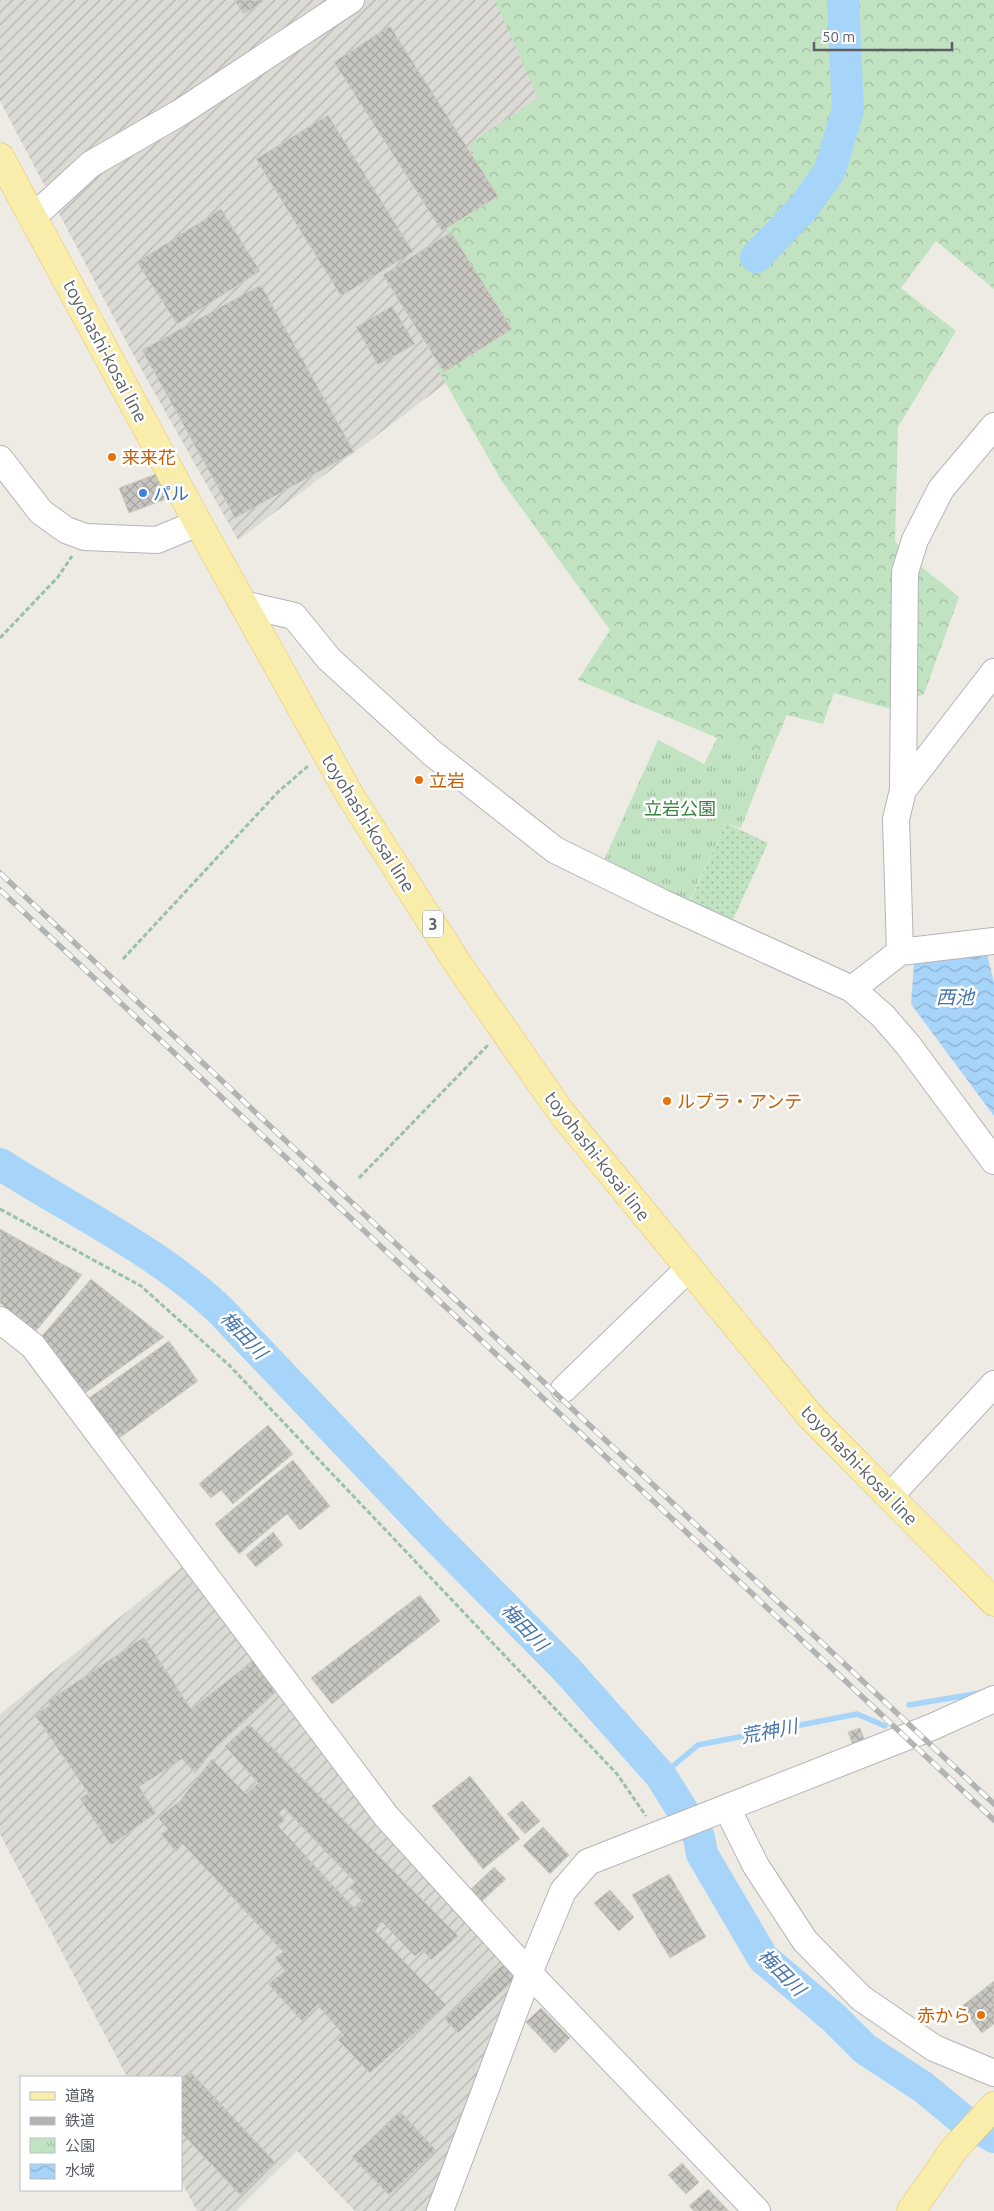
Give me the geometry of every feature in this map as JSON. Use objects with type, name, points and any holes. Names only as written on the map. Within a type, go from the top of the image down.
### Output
[{"type":"main road","name":"toyohashi-kosai line","points":[[0,156],[198,523],[325,750],[367,822],[460,967],[561,1112],[811,1417],[994,1602]]},
{"type":"main road","points":[[911,2211],[955,2148],[994,2106]]},
{"type":"street","points":[[34,216],[92,164],[181,112],[351,0]]},
{"type":"street","points":[[900,952],[897,917],[896,819],[903,790],[905,572],[915,540],[942,489],[994,426]]},
{"type":"street","points":[[0,459],[41,512],[66,530],[85,537],[157,540],[198,523]]},
{"type":"street","points":[[243,604],[294,616],[330,659],[432,753],[555,850],[661,902],[852,989],[883,1016],[908,1045],[994,1161]]},
{"type":"street","points":[[903,790],[994,672]]},
{"type":"street","points":[[852,989],[900,952],[994,941]]},
{"type":"street","points":[[564,1389],[688,1269]]},
{"type":"street","points":[[0,1320],[33,1346],[386,1816],[529,1973],[757,2211]]},
{"type":"street","points":[[890,1496],[994,1384]]},
{"type":"street","points":[[440,2211],[529,1973],[563,1891],[588,1862],[932,1727],[994,1699]]},
{"type":"street","points":[[723,1810],[804,1941],[861,1998],[934,2048],[994,2073]]},
{"type":"path","points":[[0,638],[58,577],[85,537]]},
{"type":"path","points":[[123,958],[278,792],[325,750]]},
{"type":"path","points":[[359,1178],[503,1029]]},
{"type":"path","points":[[0,1209],[141,1286],[230,1365],[617,1774],[661,1834]]},
{"type":"shaded area","points":[[0,0],[535,0],[546,113],[519,328],[238,540],[136,360],[0,101]]},
{"type":"shaded area","points":[[187,1563],[520,1971],[426,2211],[355,2211],[297,2151],[236,2211],[197,2211],[182,2183],[182,2076],[126,2076],[0,1834],[0,1714]]},
{"type":"green space","points":[[495,0],[994,0],[994,289],[936,241],[901,288],[956,331],[898,427],[895,541],[909,557],[959,597],[924,694],[891,709],[834,693],[823,724],[787,715],[768,759],[578,680],[610,630],[501,480],[437,368],[498,322],[445,230],[489,197],[469,144],[538,98]]},
{"type":"green space","name":"立岩公園","points":[[718,737],[768,759],[741,828],[726,823],[686,908],[601,867],[658,740],[704,764]]},
{"type":"green space","points":[[726,823],[768,843],[729,928],[687,908]]},
{"type":"water","name":"西池","points":[[987,954],[994,982],[994,1116],[911,1004],[914,964]]},
{"type":"building","points":[[234,0],[265,0],[244,14]]},
{"type":"building","points":[[390,26],[498,196],[442,231],[334,62]]},
{"type":"building","points":[[328,115],[413,252],[341,296],[256,159]]},
{"type":"building","points":[[221,209],[260,271],[177,324],[137,262]]},
{"type":"building","points":[[451,232],[512,329],[444,372],[383,275]]},
{"type":"building","points":[[261,285],[354,452],[235,518],[142,350]]},
{"type":"building","points":[[392,306],[415,344],[378,365],[356,327]]},
{"type":"building","name":"パル","points":[[156,474],[166,499],[129,513],[119,488]]},
{"type":"building","points":[[0,1229],[82,1275],[36,1331],[0,1303]]},
{"type":"building","points":[[91,1279],[164,1337],[85,1393],[42,1336]]},
{"type":"building","points":[[169,1341],[198,1381],[118,1439],[89,1398]]},
{"type":"building","points":[[268,1425],[293,1454],[233,1504],[221,1490],[211,1498],[199,1484]]},
{"type":"building","points":[[293,1460],[330,1506],[300,1530],[287,1514],[239,1554],[215,1524]]},
{"type":"building","points":[[273,1532],[283,1545],[256,1567],[246,1555]]},
{"type":"building","points":[[420,1595],[440,1621],[332,1704],[311,1678]]},
{"type":"building","points":[[144,1637],[191,1709],[254,1660],[278,1690],[215,1748],[195,1773],[182,1759],[139,1787],[156,1813],[111,1845],[80,1799],[88,1793],[35,1715],[50,1705],[48,1701]]},
{"type":"building","points":[[249,1724],[458,1936],[431,1960],[423,1950],[415,1956],[382,1922],[375,1931],[446,2005],[370,2073],[338,2040],[344,2035],[317,2005],[302,2021],[268,1984],[285,1971],[275,1958],[283,1952],[183,1844],[176,1852],[161,1834],[168,1829],[158,1818],[180,1801],[212,1759],[246,1794],[258,1783],[225,1746]],"holes":[[[284,1808],[355,1882],[349,1887],[363,1902],[355,1909],[278,1826],[285,1820],[279,1813]]]},
{"type":"building","points":[[860,1728],[867,1746],[855,1751],[848,1732]]},
{"type":"building","points":[[470,1776],[520,1839],[483,1869],[432,1806]]},
{"type":"building","points":[[522,1801],[540,1821],[525,1834],[507,1814]]},
{"type":"building","points":[[543,1827],[569,1855],[550,1874],[523,1846]]},
{"type":"building","points":[[494,1867],[506,1879],[481,1902],[470,1890]]},
{"type":"building","points":[[669,1874],[706,1937],[670,1958],[632,1895]]},
{"type":"building","points":[[610,1890],[634,1917],[619,1931],[594,1903]]},
{"type":"building","points":[[505,1962],[518,1976],[458,2033],[444,2019]]},
{"type":"building","name":"赤から","points":[[994,1981],[994,2024],[982,2033],[961,2007]]},
{"type":"building","points":[[541,2008],[570,2038],[555,2053],[526,2022]]},
{"type":"building","points":[[190,2071],[275,2162],[240,2195],[182,2133],[182,2078]]},
{"type":"building","points":[[400,2111],[436,2150],[389,2195],[352,2157]]},
{"type":"building","points":[[682,2163],[699,2182],[686,2194],[668,2175]]},
{"type":"building","points":[[708,2189],[729,2211],[694,2211],[689,2206]]},
{"type":"waterway","points":[[756,257],[803,208],[829,172],[848,110],[843,0]]},
{"type":"waterway","name":"梅田川","points":[[0,1164],[140,1249],[167,1267],[218,1308],[432,1533],[567,1670],[661,1776],[699,1837],[702,1854],[763,1958],[834,2018],[865,2049],[923,2087],[963,2120],[994,2137]]},
{"type":"waterway","name":"荒神川","points":[[909,1705],[980,1693]]},
{"type":"waterway","name":"荒神川","points":[[661,1776],[698,1745],[857,1714],[885,1726]]},
{"type":"railway","points":[[0,873],[994,1804]]},
{"type":"railway","points":[[0,890],[994,1820]]},
{"type":"place","name":"来来花","points":[[112,457]]},
{"type":"place","name":"パル","points":[[143,493]]},
{"type":"place","name":"立岩","points":[[419,780]]},
{"type":"place","name":"ルプラ・アンテ","points":[[667,1101]]},
{"type":"place","name":"赤から","points":[[981,2015]]}]
